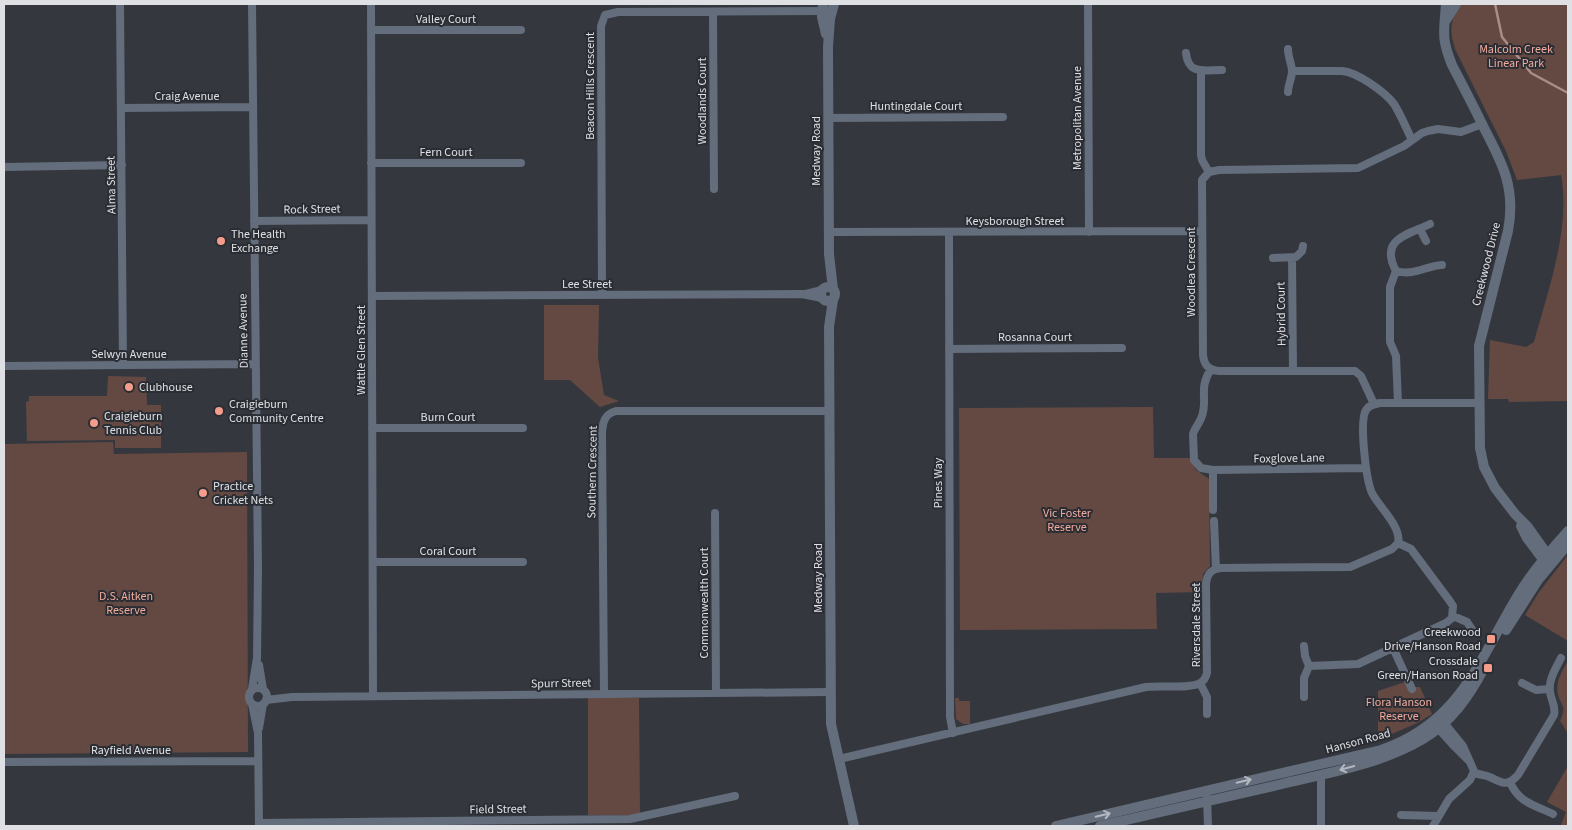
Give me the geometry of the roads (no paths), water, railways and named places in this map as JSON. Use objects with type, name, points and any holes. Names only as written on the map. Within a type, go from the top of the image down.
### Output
[{"type":"street","name":"Alma Street","points":[[120,4],[123,365]]},
{"type":"street","name":"Dianne Avenue","points":[[252,4],[258,658],[265,697],[258,733],[259,824]]},
{"type":"street","name":"Wattle Glen Street","points":[[371,4],[373,696]]},
{"type":"street","name":"Metropolitan Avenue","points":[[1088,4],[1089,232]]},
{"type":"street","name":"Creekwood Drive","points":[[1446,4],[1443,36],[1446,48],[1452,65],[1506,173],[1511,207],[1508,231],[1479,346],[1480,448],[1484,467],[1495,488],[1536,538],[1548,561]]},
{"type":"street","points":[[1444,23],[1456,4]]},
{"type":"street","name":"Beacon Hills Crescent","points":[[602,295],[601,26],[603,18],[608,13],[618,12],[713,12],[828,8]]},
{"type":"street","name":"Medway Road","points":[[828,8],[829,254],[826,294],[829,327],[830,411],[831,724],[854,826]]},
{"type":"street","name":"Woodlands Court","points":[[713,12],[714,189]]},
{"type":"street","name":"Valley Court","points":[[371,30],[520,30]]},
{"type":"street","points":[[1288,49],[1288,59],[1292,71],[1288,83],[1288,92]]},
{"type":"street","points":[[1186,53],[1190,66],[1196,70],[1222,70]]},
{"type":"street","points":[[1201,70],[1201,155],[1208,172],[1219,170],[1352,169],[1368,164],[1404,146],[1422,133],[1433,130],[1465,132],[1482,124]]},
{"type":"street","points":[[1292,71],[1348,71],[1359,76],[1391,101],[1412,140]]},
{"type":"street","name":"Craig Avenue","points":[[121,108],[253,107]]},
{"type":"street","name":"Huntingdale Court","points":[[828,118],[1003,118]]},
{"type":"street","name":"Fern Court","points":[[371,163],[521,163]]},
{"type":"street","points":[[4,167],[122,165]]},
{"type":"street","name":"Woodlea Crescent","points":[[1208,172],[1203,177],[1201,184],[1203,355],[1204,362],[1211,369]]},
{"type":"street","name":"Rock Street","points":[[254,221],[371,220]]},
{"type":"street","points":[[1398,403],[1397,362],[1390,342],[1390,287],[1396,271],[1390,257],[1392,246],[1398,239],[1430,224]]},
{"type":"street","points":[[1420,229],[1426,241]]},
{"type":"street","name":"Keysborough Street","points":[[829,232],[1202,231]]},
{"type":"street","name":"Pines Way","points":[[948,232],[950,708],[953,733]]},
{"type":"street","points":[[1273,258],[1292,258],[1300,255],[1303,246]]},
{"type":"street","name":"Hybrid Court","points":[[1292,258],[1293,370]]},
{"type":"street","points":[[1396,271],[1418,272],[1442,265]]},
{"type":"street","name":"Lee Street","points":[[372,296],[826,294]]},
{"type":"street","name":"Rosanna Court","points":[[949,349],[1122,348]]},
{"type":"street","name":"Selwyn Avenue","points":[[4,366],[255,364]]},
{"type":"street","points":[[1214,510],[1213,470],[1201,468],[1196,463],[1194,456],[1194,430],[1202,416],[1204,382],[1211,369],[1219,371],[1355,371],[1361,376],[1374,404]]},
{"type":"street","points":[[1214,521],[1216,569],[1350,567],[1392,549],[1398,543],[1398,531],[1372,493],[1365,468],[1365,414],[1368,407],[1374,404],[1398,403],[1479,403]]},
{"type":"street","name":"Southern Crescent","points":[[604,693],[602,432],[603,421],[608,413],[616,411],[830,411]]},
{"type":"street","name":"Burn Court","points":[[372,428],[523,428]]},
{"type":"street","name":"Foxglove Lane","points":[[1213,470],[1365,468]]},
{"type":"street","name":"Commonwealth Court","points":[[715,513],[716,693]]},
{"type":"street","name":"Creekwood Drive","points":[[1515,514],[1527,538],[1548,561]]},
{"type":"street","name":"Hanson Road","points":[[1548,561],[1557,544],[1568,531]]},
{"type":"street","points":[[1536,538],[1543,542],[1557,544]]},
{"type":"street","points":[[1308,666],[1358,664],[1446,623],[1453,616],[1451,602],[1414,553],[1408,547],[1398,543]]},
{"type":"street","name":"Hanson Road","points":[[1056,826],[1321,775],[1396,752],[1423,739],[1439,723],[1476,670],[1518,595],[1548,561],[1568,544]]},
{"type":"street","name":"Coral Court","points":[[373,562],[523,562]]},
{"type":"street","name":"Riversdale Street","points":[[839,759],[1146,687],[1200,684],[1207,673],[1206,584],[1208,575],[1216,569]]},
{"type":"street","points":[[1453,616],[1467,622],[1473,631]]},
{"type":"street","points":[[1304,646],[1308,666],[1304,678],[1304,698]]},
{"type":"street","points":[[1393,648],[1412,689]]},
{"type":"street","name":"Dianne Avenue","points":[[252,689],[258,658]]},
{"type":"street","points":[[1474,773],[1486,776],[1500,783],[1510,782],[1518,775],[1554,715],[1555,708],[1549,689],[1553,674],[1561,658]]},
{"type":"street","points":[[1522,683],[1536,690],[1549,689]]},
{"type":"street","points":[[1200,684],[1207,697],[1207,714]]},
{"type":"street","points":[[258,687],[265,697],[258,706],[252,704],[248,697],[252,689],[258,687]]},
{"type":"street","name":"Spurr Street","points":[[265,697],[831,692]]},
{"type":"street","name":"Dianne Avenue","points":[[252,704],[258,733]]},
{"type":"street","points":[[1433,826],[1449,799],[1470,780],[1474,773],[1472,763],[1463,746],[1439,723]]},
{"type":"street","name":"Hanson Road","points":[[1100,826],[1320,764],[1393,746],[1439,723]]},
{"type":"street","name":"Rayfield Avenue","points":[[4,762],[258,761]]},
{"type":"street","points":[[1320,764],[1321,826]]},
{"type":"street","points":[[1510,782],[1519,798],[1552,814]]},
{"type":"street","name":"Field Street","points":[[259,824],[631,823],[735,796]]},
{"type":"street","points":[[1206,796],[1208,826]]},
{"type":"street","points":[[1401,815],[1438,816]]},
{"type":"waterway","points":[[1495,4],[1502,37],[1531,73],[1568,93]]},
{"type":"place","name":"The Health Exchange","points":[[221,241]]},
{"type":"place","name":"Clubhouse","points":[[129,387]]},
{"type":"place","name":"Craigieburn Community Centre","points":[[219,411]]},
{"type":"place","name":"Craigieburn Tennis Club","points":[[94,423]]},
{"type":"place","name":"Practice Cricket Nets","points":[[203,493]]},
{"type":"place","name":"Creekwood Drive/Hanson Road","points":[[1491,639]]},
{"type":"place","name":"Crossdale Green/Hanson Road","points":[[1488,668]]},
{"type":"park label","name":"Malcolm Creek Linear Park","points":[[1516,56]]},
{"type":"park label","name":"Vic Foster Reserve","points":[[1067,520]]},
{"type":"park label","name":"D.S. Aitken Reserve","points":[[126,603]]},
{"type":"park label","name":"Flora Hanson Reserve","points":[[1399,709]]}]
